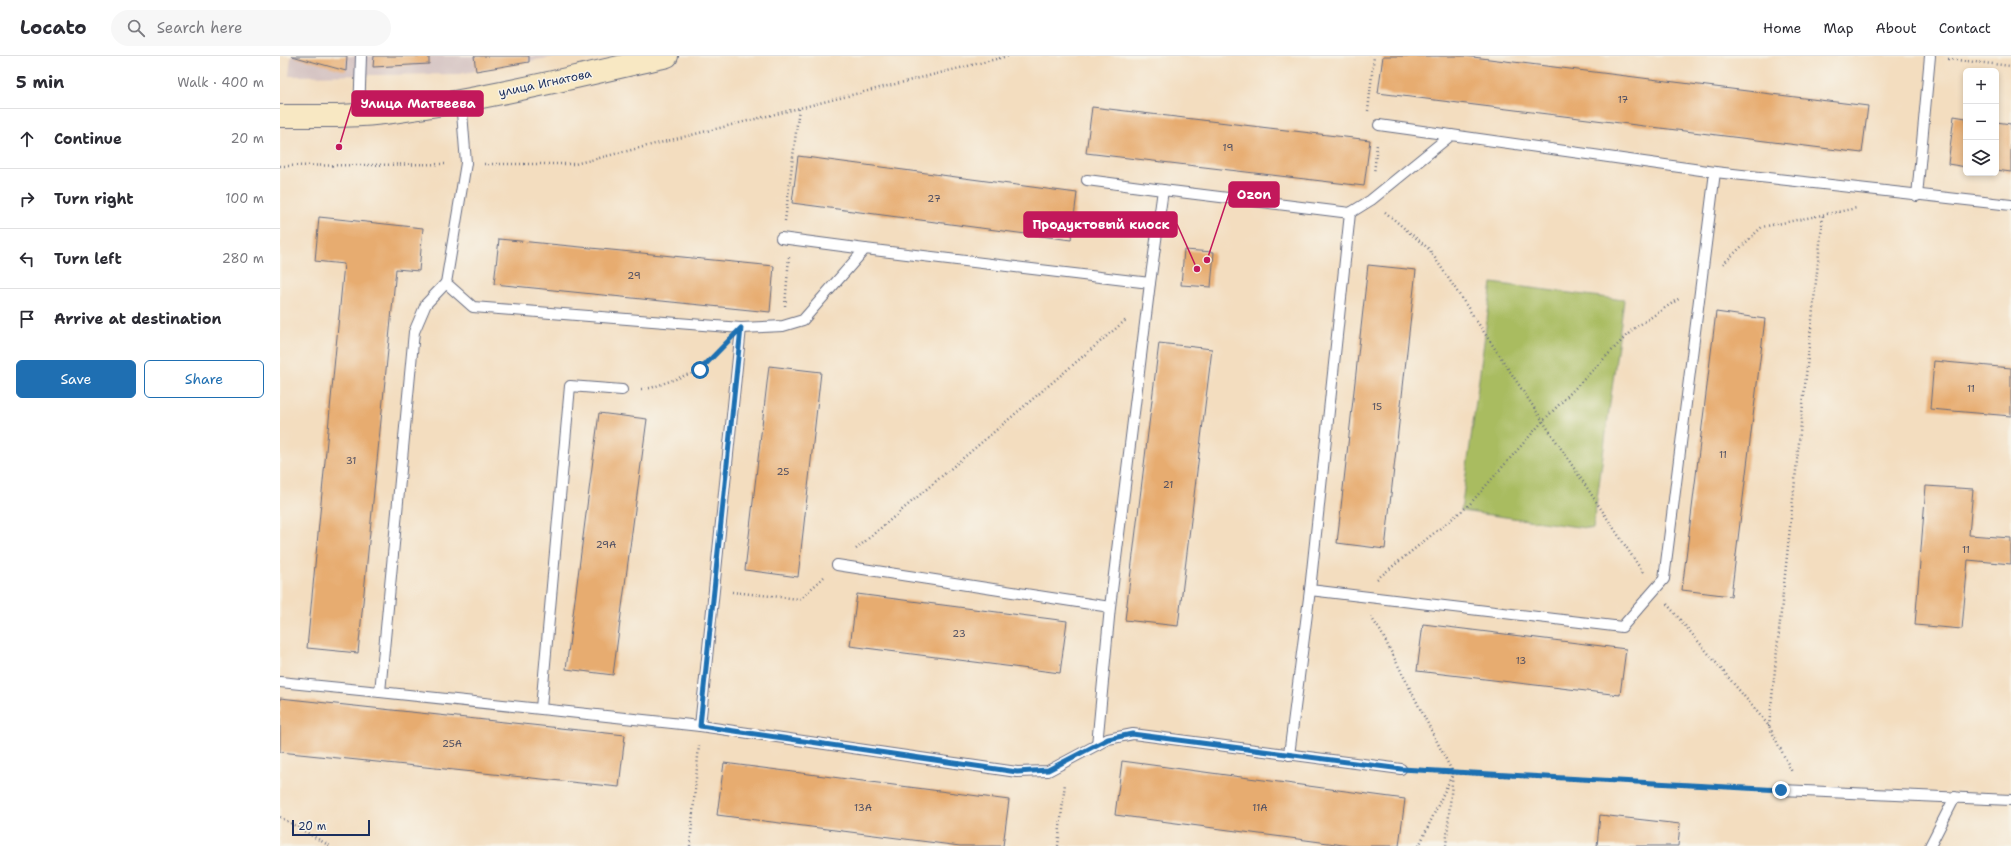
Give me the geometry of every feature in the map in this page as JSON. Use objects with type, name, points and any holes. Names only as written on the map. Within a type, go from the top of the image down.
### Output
[{"type":"main road","name":"улица Игнатова","points":[[280,116],[358,115],[392,112],[541,85],[667,56]]},
{"type":"lane","points":[[358,115],[361,56]]},
{"type":"lane","points":[[1917,196],[1930,57]]},
{"type":"lane","points":[[380,692],[414,332],[426,304],[446,283],[466,163],[461,100]]},
{"type":"lane","points":[[1379,125],[1715,172],[2011,206]]},
{"type":"lane","points":[[1087,180],[1350,213],[1371,200],[1451,135]]},
{"type":"lane","points":[[1310,590],[1622,627],[1664,579],[1715,172]]},
{"type":"lane","points":[[1097,745],[1110,607],[1147,302],[1163,190]]},
{"type":"lane","points":[[1289,755],[1310,590],[1350,213]]},
{"type":"lane","points":[[786,239],[1150,283]]},
{"type":"lane","points":[[446,283],[473,307],[741,328],[783,326],[803,320],[866,249]]},
{"type":"lane","points":[[700,726],[741,328]]},
{"type":"lane","points":[[541,708],[570,386],[622,390]]},
{"type":"lane","points":[[836,565],[1110,607]]},
{"type":"lane","points":[[280,682],[541,708],[700,726],[1017,772],[1048,770],[1108,739],[1132,734],[1401,769]]},
{"type":"lane","points":[[1781,790],[2011,800]]},
{"type":"lane","points":[[1930,846],[1955,797]]},
{"type":"path","points":[[280,166],[466,163],[575,164],[1008,56]]},
{"type":"path","points":[[1374,56],[1367,118],[1379,125],[1371,200],[1429,249],[1655,590],[1769,726],[1801,790]]},
{"type":"path","points":[[1930,57],[2011,66]]},
{"type":"path","points":[[783,326],[786,239],[785,223],[799,108]]},
{"type":"path","points":[[1446,846],[1453,773],[1381,632],[1359,596],[1389,568],[1469,505],[1543,421],[1632,330],[1701,285],[1762,227],[1862,207]]},
{"type":"path","points":[[1769,726],[1823,215]]},
{"type":"path","points":[[714,590],[800,599],[836,565],[1147,302]]},
{"type":"path","points":[[622,390],[651,388],[700,370],[741,328]]},
{"type":"path","points":[[690,846],[700,726]]},
{"type":"path","points":[[1058,846],[1068,760]]},
{"type":"path","points":[[1401,769],[1781,790]]},
{"type":"path","points":[[1419,846],[1453,773]]},
{"type":"path","points":[[280,817],[330,846]]},
{"type":"shaded area","points":[[291,56],[558,56],[459,74],[289,76]]},
{"type":"green space","points":[[1492,283],[1624,300],[1593,529],[1461,511]]},
{"type":"building","points":[[292,56],[347,56],[346,71]]},
{"type":"building","points":[[374,56],[429,56],[429,64],[373,67]]},
{"type":"building","points":[[474,56],[529,56],[529,62],[476,71]]},
{"type":"building","points":[[1383,56],[1465,56],[1868,106],[1862,153],[1378,93]]},
{"type":"building","points":[[1092,107],[1370,140],[1364,186],[1086,153]]},
{"type":"building","points":[[1954,116],[1963,118],[1963,166],[1948,164]]},
{"type":"building","points":[[1999,122],[2011,124],[2011,172],[1999,170]]},
{"type":"building","points":[[798,156],[1077,193],[1071,240],[792,203]]},
{"type":"building","points":[[319,217],[423,228],[419,271],[396,269],[358,653],[307,648],[344,264],[315,261]]},
{"type":"building","points":[[499,239],[774,266],[770,312],[494,284]]},
{"type":"building","points":[[1184,250],[1214,252],[1211,287],[1181,285]]},
{"type":"building","points":[[1368,265],[1416,270],[1385,549],[1337,543]]},
{"type":"building","points":[[1716,312],[1765,319],[1731,596],[1682,590]]},
{"type":"building","points":[[1159,343],[1212,349],[1178,626],[1125,620]]},
{"type":"building","points":[[1934,361],[2011,368],[2011,416],[1930,409]]},
{"type":"building","points":[[769,366],[821,372],[798,577],[745,570]]},
{"type":"building","points":[[599,413],[647,419],[613,675],[566,669]]},
{"type":"building","points":[[1926,486],[1973,489],[1969,535],[2011,538],[2011,564],[1968,560],[1962,629],[1915,625]]},
{"type":"building","points":[[857,594],[1067,621],[1060,673],[850,646]]},
{"type":"building","points":[[1423,624],[1626,649],[1620,695],[1417,671]]},
{"type":"building","points":[[280,698],[625,735],[619,787],[280,752]]},
{"type":"building","points":[[1122,761],[1405,799],[1399,846],[1351,846],[1115,815]]},
{"type":"building","points":[[724,763],[1009,800],[1003,846],[960,846],[717,815]]},
{"type":"building","points":[[1600,815],[1680,824],[1678,846],[1597,846]]},
{"type":"place","name":"Улица Матвеева","points":[[339,147]]},
{"type":"place","name":"Ozon","points":[[1207,260]]},
{"type":"place","name":"Продуктовый киоск","points":[[1197,269]]},
{"type":"route","points":[[700,370],[741,328],[700,726],[1017,772],[1048,770],[1108,739],[1132,734],[1401,769],[1781,790]]}]
